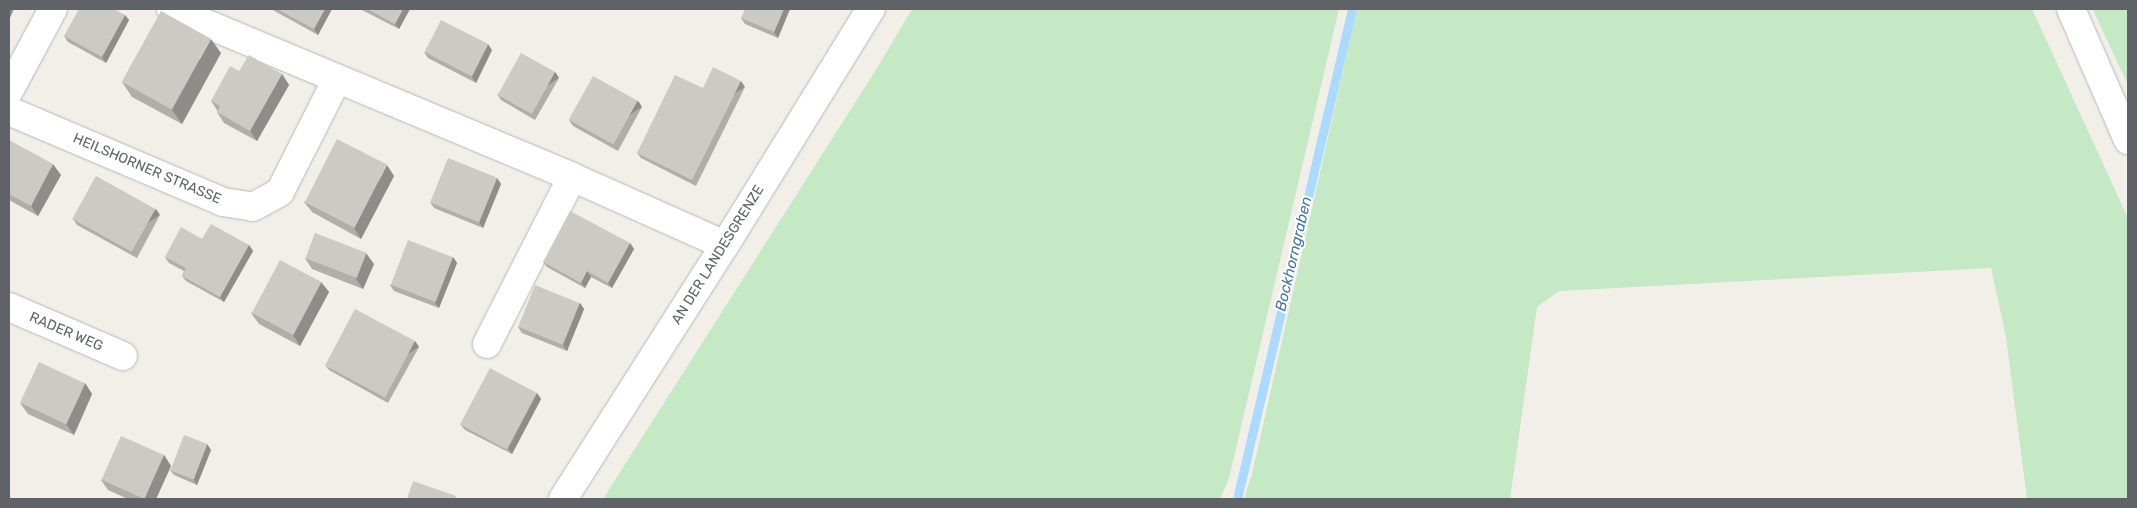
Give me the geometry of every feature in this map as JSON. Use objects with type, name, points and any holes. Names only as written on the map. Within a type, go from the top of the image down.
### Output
[{"type":"street","points":[[9,91],[53,9]]},
{"type":"street","points":[[170,9],[572,177],[725,245]]},
{"type":"street","name":"AN DER LANDESGRENZE","points":[[563,499],[725,245],[871,9]]},
{"type":"street","points":[[2071,9],[2128,140]]},
{"type":"street","name":"HEILSHORNER STRASSE","points":[[9,111],[224,202],[253,207],[280,192],[337,79]]},
{"type":"street","points":[[487,344],[572,177]]},
{"type":"street","name":"RADER WEG","points":[[9,307],[123,356]]},
{"type":"green space","points":[[912,9],[1339,9],[1229,478],[1220,499],[603,499],[879,65]]},
{"type":"green space","points":[[1357,9],[2032,9],[2128,218],[2128,499],[2027,499],[2006,337],[1991,268],[1559,291],[1537,307],[1510,499],[1244,499],[1252,474]]},
{"type":"green space","points":[[2092,9],[2128,9],[2128,85],[2094,12]]},
{"type":"building","points":[[79,9],[114,9],[125,15],[102,57],[64,36]]},
{"type":"building","points":[[277,9],[325,9],[314,29]]},
{"type":"building","points":[[367,9],[403,9],[395,24]]},
{"type":"building","points":[[745,9],[784,9],[774,32],[741,18]]},
{"type":"building","points":[[161,11],[211,39],[172,109],[122,82]]},
{"type":"building","points":[[441,20],[488,44],[472,76],[425,52]]},
{"type":"building","points":[[521,53],[555,72],[532,114],[498,95]]},
{"type":"building","points":[[249,55],[282,74],[250,131],[217,112],[220,106],[211,101],[230,66],[239,71]]},
{"type":"building","points":[[713,67],[741,81],[692,180],[637,153],[675,75],[703,88]]},
{"type":"building","points":[[593,76],[638,101],[613,144],[569,120]]},
{"type":"building","points":[[337,139],[387,164],[355,228],[305,202]]},
{"type":"building","points":[[9,140],[53,164],[31,206],[9,194]]},
{"type":"building","points":[[448,158],[497,178],[479,222],[430,203]]},
{"type":"building","points":[[96,176],[155,209],[132,252],[72,219]]},
{"type":"building","points":[[570,211],[630,243],[608,283],[587,271],[581,283],[543,262]]},
{"type":"building","points":[[211,224],[249,245],[220,297],[182,276],[186,268],[165,257],[181,227],[202,239]]},
{"type":"building","points":[[315,233],[366,253],[357,278],[305,258]]},
{"type":"building","points":[[408,240],[453,257],[436,302],[391,285]]},
{"type":"building","points":[[280,260],[321,282],[293,335],[252,313]]},
{"type":"building","points":[[535,285],[580,303],[563,345],[518,327]]},
{"type":"building","points":[[355,309],[415,341],[385,397],[325,366]]},
{"type":"building","points":[[39,362],[85,384],[66,424],[20,403]]},
{"type":"building","points":[[490,368],[537,393],[507,449],[460,425]]},
{"type":"building","points":[[184,435],[207,444],[194,479],[170,470]]},
{"type":"building","points":[[121,436],[164,455],[144,499],[101,480]]},
{"type":"building","points":[[413,481],[456,496],[455,499],[407,499]]},
{"type":"waterway","name":"Bockhorngraben","points":[[1237,499],[1352,9]]}]
